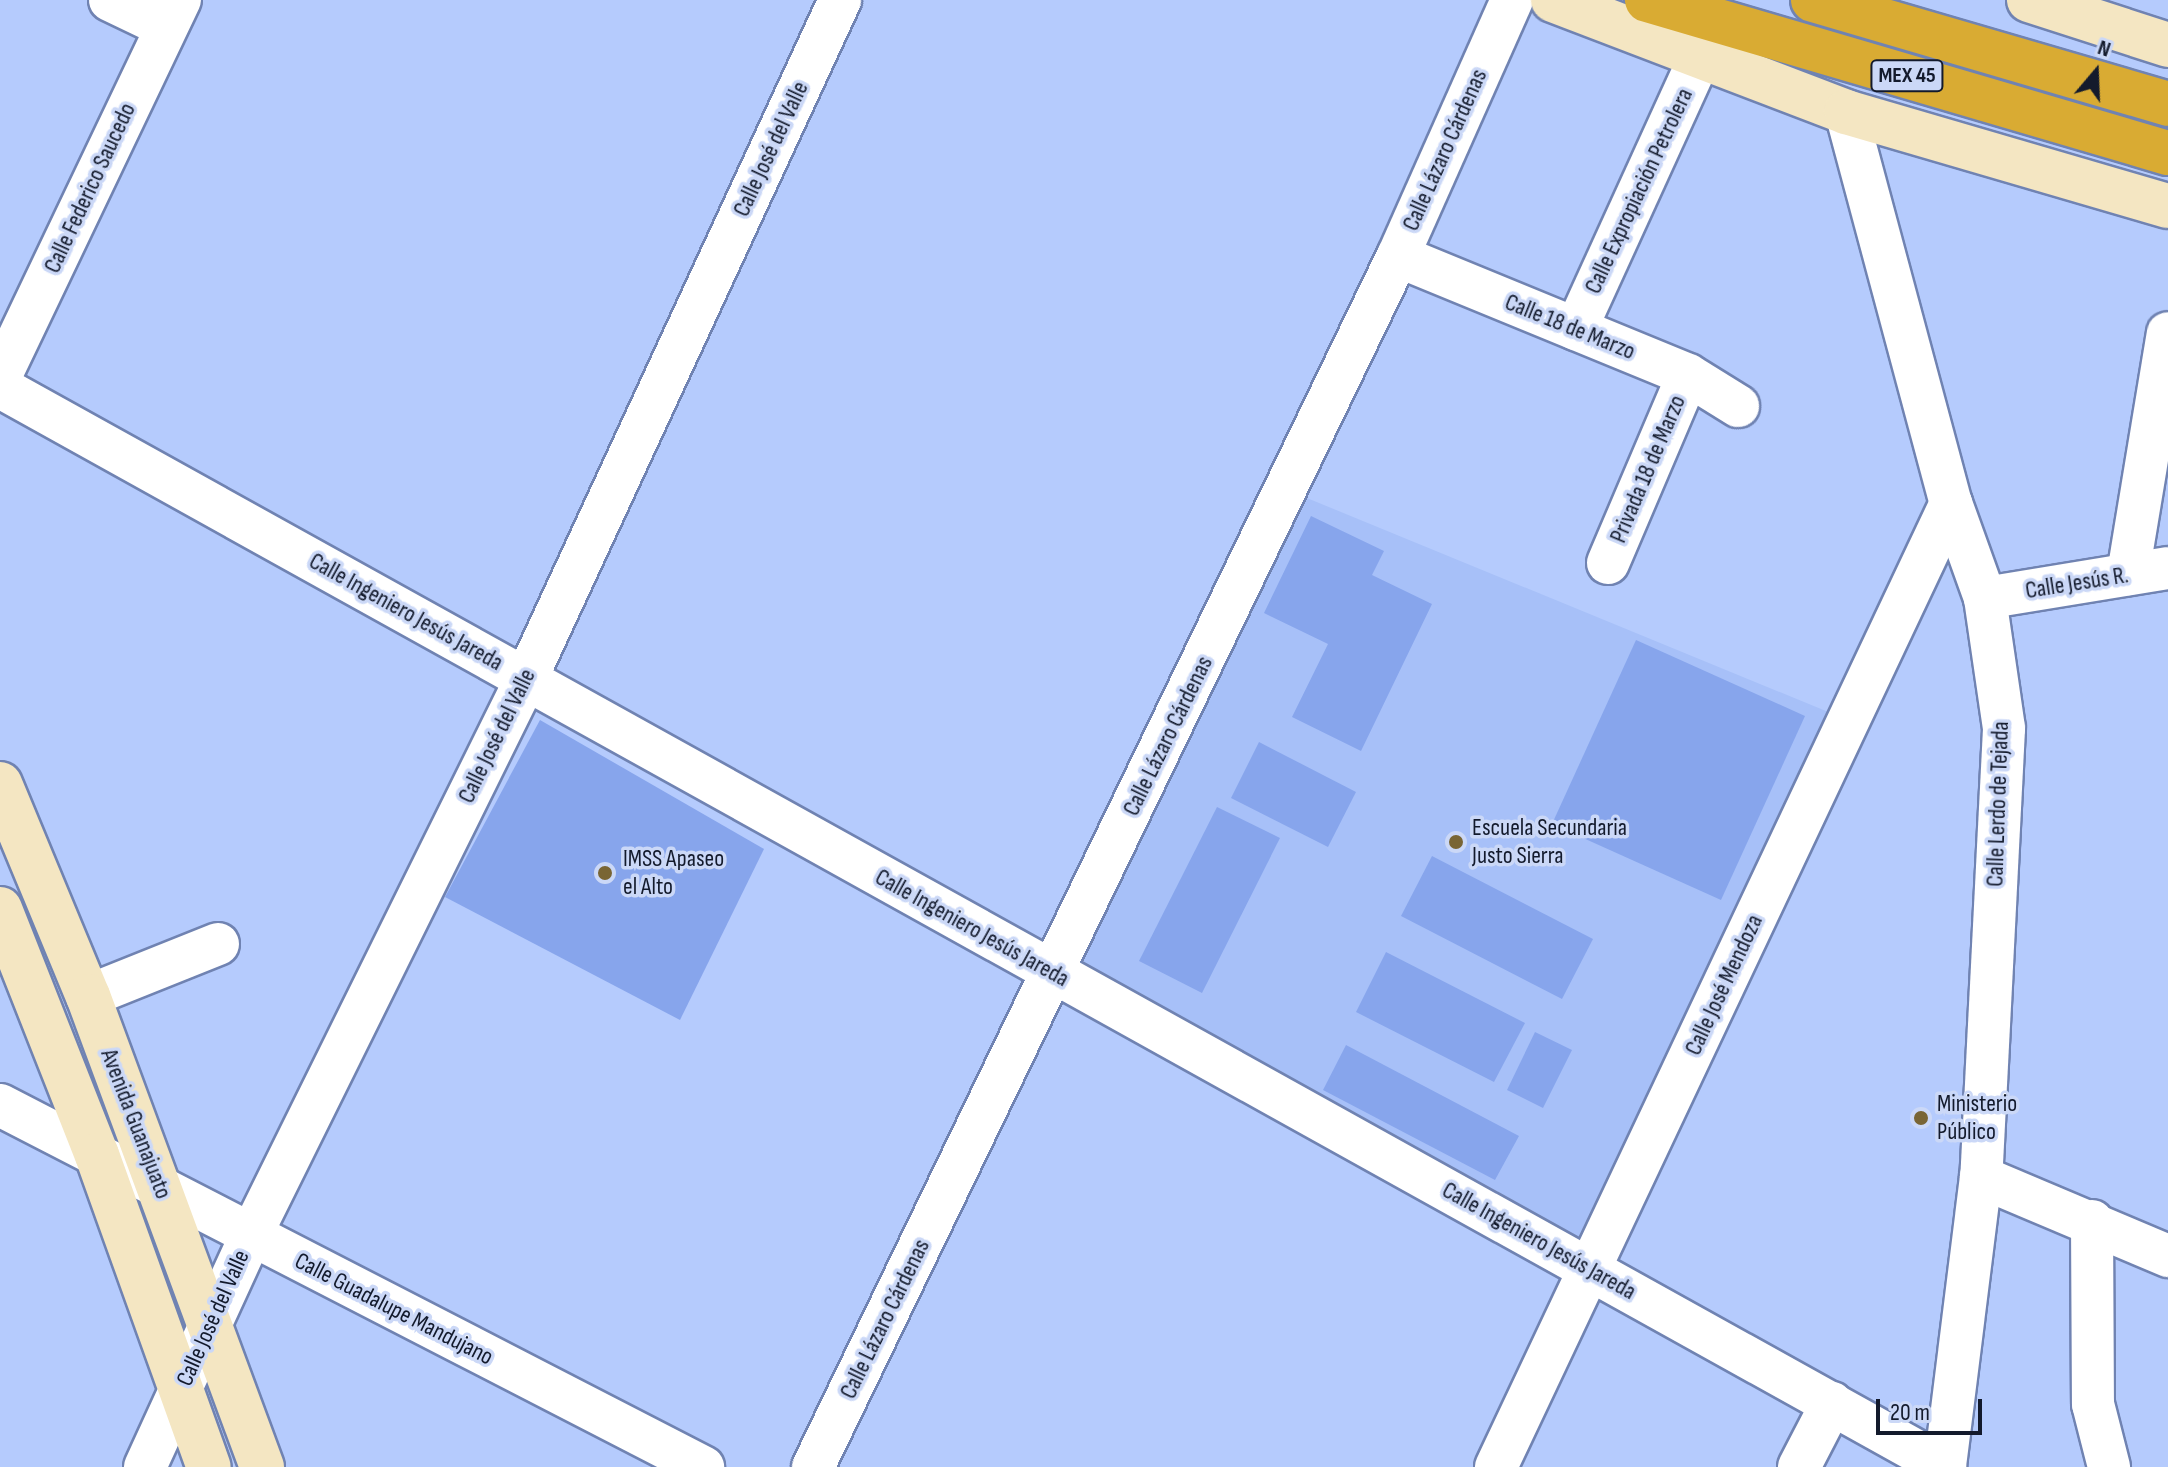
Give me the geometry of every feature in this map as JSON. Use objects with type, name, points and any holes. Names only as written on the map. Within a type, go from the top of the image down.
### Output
[{"type":"highway","name":"MEX 45","points":[[1647,0],[2168,153]]},
{"type":"highway","name":"MEX 45","points":[[1813,0],[2168,104]]},
{"type":"street","points":[[110,0],[173,14]]},
{"type":"street","name":"Calle José del Valle","points":[[145,1467],[251,1235],[526,679],[840,0]]},
{"type":"street","name":"Calle Lázaro Cárdenas","points":[[813,1467],[1054,974],[1398,256],[1512,0]]},
{"type":"street","points":[[1553,0],[1702,53],[1846,112],[2168,206]]},
{"type":"street","points":[[2029,0],[2168,45]]},
{"type":"street","name":"Calle Federico Saucedo","points":[[0,377],[173,14]]},
{"type":"street","name":"Calle Expropiación Petrolera","points":[[1576,329],[1702,53]]},
{"type":"street","name":"Calle Lerdo de Tejada","points":[[1846,112],[1951,503],[1985,598],[2004,729],[1981,1177],[1945,1467]]},
{"type":"street","name":"Calle 18 de Marzo","points":[[1398,256],[1688,375],[1738,406]]},
{"type":"street","points":[[2148,571],[2168,333]]},
{"type":"street","name":"Privada 18 de Marzo","points":[[1608,563],[1688,375]]},
{"type":"street","name":"Calle Ingeniero Jesús Jareda","points":[[0,387],[1945,1467]]},
{"type":"street","name":"Calle José Mendoza","points":[[1496,1467],[1951,503]]},
{"type":"street","name":"Calle Jesús R.","points":[[1985,598],[2148,571]]},
{"type":"street","name":"Avenida Guanajuato","points":[[0,784],[88,996],[160,1185],[209,1331],[262,1467]]},
{"type":"street","name":"Avenida Guanajuato","points":[[0,909],[97,1155],[209,1467]]},
{"type":"street","points":[[88,996],[218,944]]},
{"type":"street","name":"Calle Guadalupe Mandujano","points":[[0,1105],[703,1467]]},
{"type":"street","points":[[1981,1177],[2092,1221],[2168,1256]]},
{"type":"street","points":[[2092,1221],[2093,1404],[2109,1467]]},
{"type":"street","points":[[1799,1467],[1832,1403]]},
{"type":"shaded area","name":"Escuela Secundaria Justo Sierra","points":[[1302,496],[1838,716],[1580,1239],[1075,967]]},
{"type":"building","points":[[1311,516],[1384,551],[1372,575],[1432,604],[1361,751],[1292,717],[1328,644],[1264,613]]},
{"type":"building","points":[[1636,640],[1805,716],[1721,900],[1552,824]]},
{"type":"building","name":"IMSS Apaseo el Alto","points":[[540,720],[764,849],[680,1020],[445,897]]},
{"type":"building","points":[[1259,742],[1356,792],[1328,847],[1231,798]]},
{"type":"building","points":[[1217,807],[1280,838],[1202,993],[1139,961]]},
{"type":"building","points":[[1432,856],[1593,939],[1562,999],[1401,916]]},
{"type":"building","points":[[1386,952],[1525,1023],[1494,1082],[1356,1012]]},
{"type":"building","points":[[1535,1032],[1572,1050],[1543,1108],[1507,1090]]},
{"type":"building","points":[[1346,1045],[1519,1136],[1495,1180],[1323,1090]]},
{"type":"place","name":"Escuela Secundaria Justo Sierra","points":[[1456,842]]},
{"type":"place","name":"IMSS Apaseo el Alto","points":[[605,873]]},
{"type":"place","name":"Ministerio Público","points":[[1921,1118]]}]
